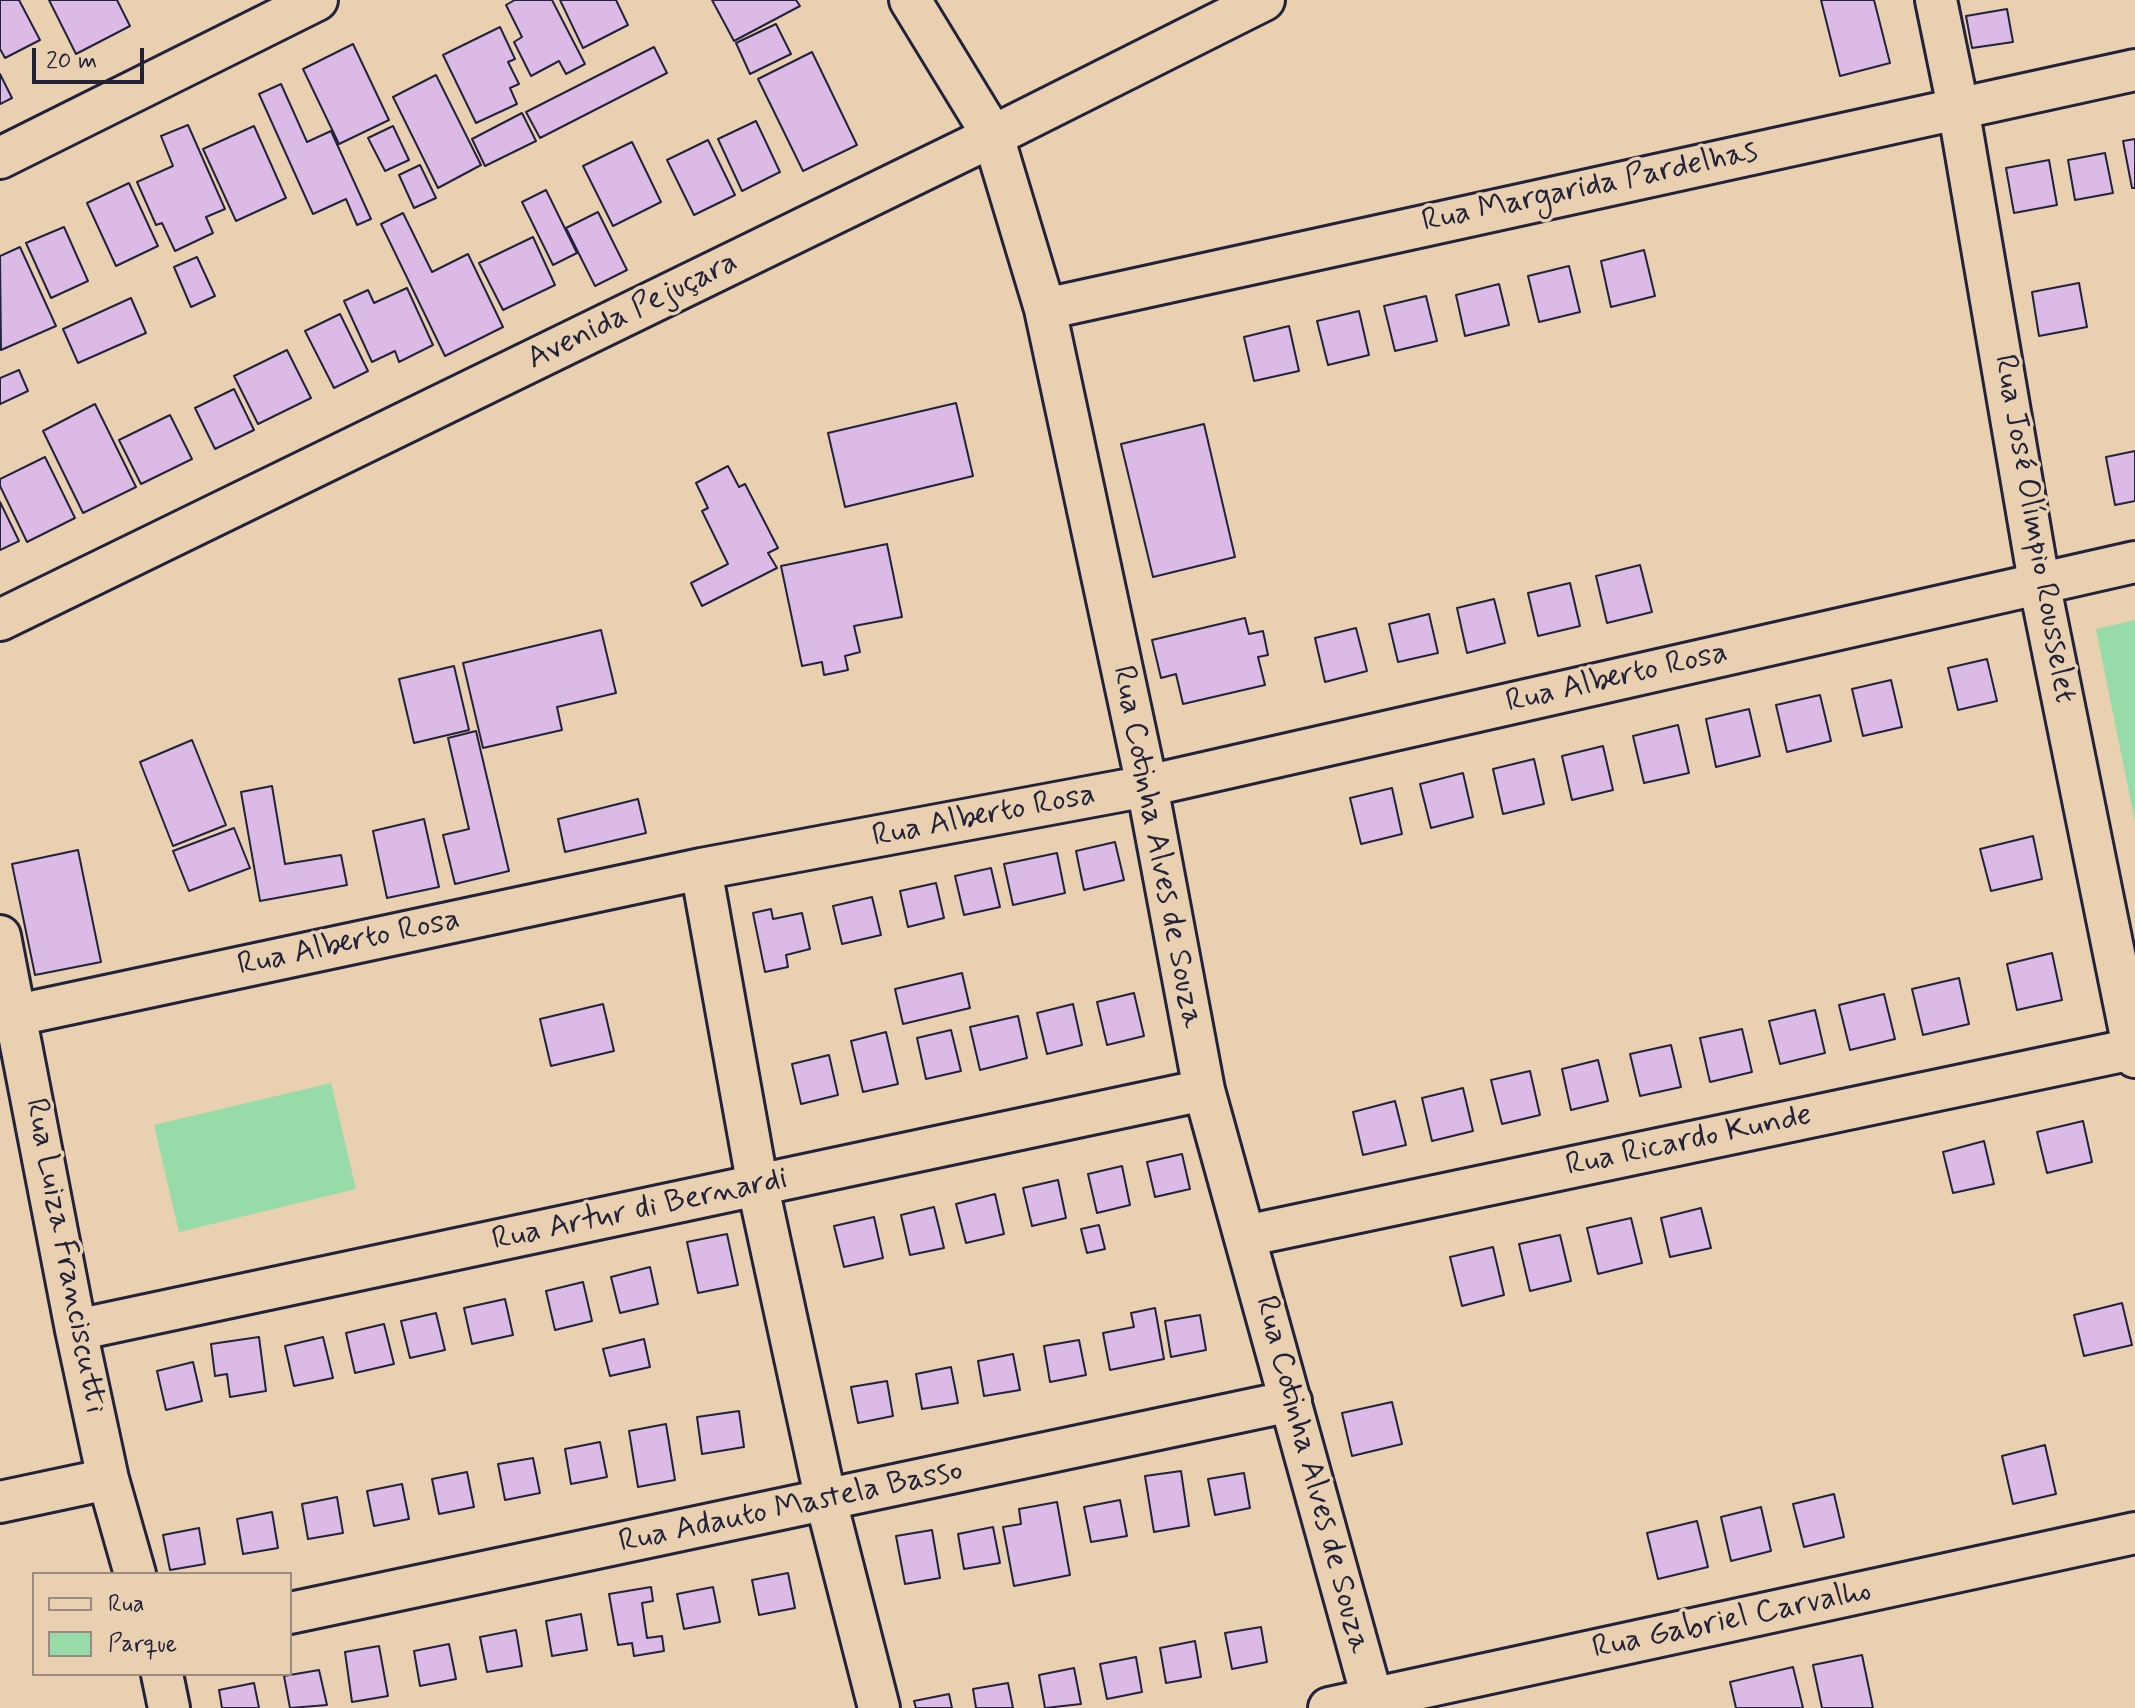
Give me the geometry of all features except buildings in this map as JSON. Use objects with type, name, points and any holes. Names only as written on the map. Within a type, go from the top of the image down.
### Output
[{"type":"street","points":[[0,158],[317,0]]},
{"type":"street","name":"Rua Cotinha Alves de Souza","points":[[910,0],[993,136],[1045,309],[1147,786],[1204,1090],[1374,1703]]},
{"type":"street","name":"Avenida Pejuçara","points":[[0,620],[993,136],[1264,0]]},
{"type":"street","name":"Rua José Olímpio Rousselet","points":[[1936,0],[1958,107],[2039,582],[2134,1053]]},
{"type":"street","name":"Rua Margarida Pardelhas","points":[[1045,309],[2135,70]]},
{"type":"street","name":"Rua Alberto Rosa","points":[[17,1015],[701,869],[1147,786],[2135,562]]},
{"type":"street","points":[[701,869],[758,1187],[826,1501],[879,1708]]},
{"type":"street","name":"Rua Luiza Franciscutti","points":[[0,936],[76,1330],[108,1479],[134,1572]]},
{"type":"street","name":"Rua Ricardo Kunde","points":[[1245,1236],[2134,1053]]},
{"type":"street","name":"Rua Artur di Bernardi","points":[[76,1330],[1204,1090]]},
{"type":"street","name":"Rua Adauto Mastela Basso","points":[[292,1613],[1291,1401]]},
{"type":"street","points":[[0,1502],[108,1479]]},
{"type":"street","name":"Rua Gabriel Carvalho","points":[[1329,1708],[1374,1703],[2135,1533]]},
{"type":"street","points":[[162,1676],[169,1708]]},
{"type":"green space","points":[[2135,620],[2135,822],[2096,629]]},
{"type":"green space","points":[[331,1083],[356,1189],[179,1232],[154,1125]]}]
